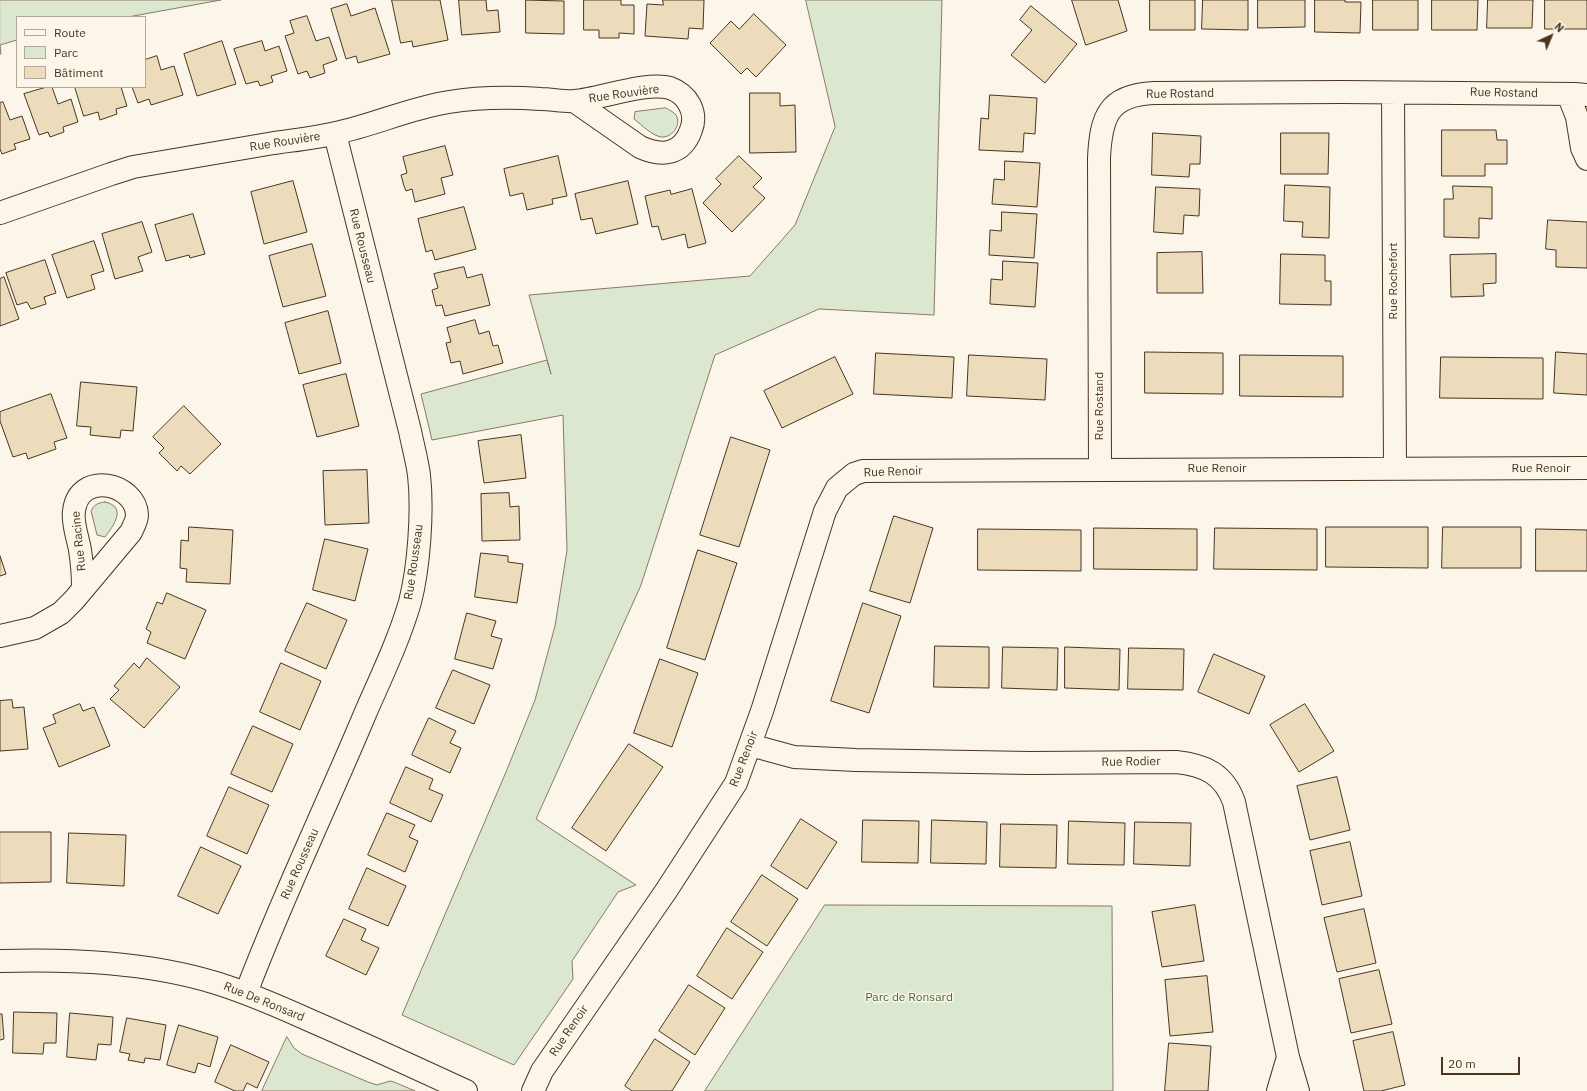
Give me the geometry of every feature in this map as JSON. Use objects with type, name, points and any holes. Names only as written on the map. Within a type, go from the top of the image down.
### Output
[{"type":"street","name":"Rue Rouvière","points":[[0,214],[133,167],[335,134],[448,102],[503,98],[574,101],[654,87],[668,88],[678,92],[686,99],[693,112],[694,123],[688,138],[675,151],[663,154],[652,152],[640,147],[574,101]]},
{"type":"street","name":"Rue Rostand","points":[[1100,470],[1099,158],[1102,127],[1109,112],[1123,101],[1142,94],[1477,92],[1577,95],[1577,117],[1582,148],[1587,159]]},
{"type":"street","name":"Rue Rochefort","points":[[1393,93],[1395,469]]},
{"type":"street","name":"Rue Rousseau","points":[[246,992],[267,938],[350,750],[397,638],[410,601],[419,541],[419,476],[410,431],[335,134]]},
{"type":"street","name":"Rue Renoir","points":[[533,1091],[542,1071],[666,891],[736,783],[750,745],[826,511],[838,488],[845,480],[854,474],[863,471],[1587,468]]},
{"type":"street","name":"Rue Racine","points":[[0,636],[35,628],[50,620],[61,613],[84,587]]},
{"type":"street","name":"Rue Rodier","points":[[750,745],[794,757],[856,760],[1030,763],[1176,762],[1192,763],[1211,771],[1231,793],[1234,802],[1288,1057],[1298,1091]]},
{"type":"street","name":"Rue De Ronsard","points":[[0,961],[65,961],[126,966],[195,978],[246,992],[466,1091]]},
{"type":"street","name":"Rue Rodier","points":[[1278,1091],[1288,1057]]},
{"type":"green space","points":[[0,0],[221,0],[133,16],[16,16],[16,40],[0,45]]},
{"type":"green space","points":[[806,0],[942,0],[934,315],[819,309],[715,355],[641,585],[536,819],[636,885],[618,892],[572,961],[573,979],[514,1065],[402,1015],[506,772],[535,700],[555,626],[567,550],[563,415],[432,440],[421,394],[547,360],[551,374],[529,295],[750,276],[795,225],[835,127]]},
{"type":"green space","points":[[666,108],[676,115],[678,123],[675,130],[665,137],[657,136],[634,119],[635,112]]},
{"type":"green space","points":[[105,502],[112,504],[116,508],[117,517],[112,528],[105,537],[97,535],[91,511],[96,505]]},
{"type":"green space","name":"Parc de Ronsard","points":[[825,905],[1112,906],[1113,1091],[705,1091]]},
{"type":"green space","points":[[287,1037],[294,1048],[302,1054],[368,1082],[377,1085],[390,1081],[415,1091],[262,1091]]},
{"type":"building","points":[[392,0],[440,0],[448,40],[413,47],[412,41],[401,43]]},
{"type":"building","points":[[459,0],[486,0],[487,11],[498,10],[500,32],[462,35]]},
{"type":"building","points":[[526,0],[564,1],[564,34],[526,33]]},
{"type":"building","points":[[584,0],[621,0],[621,5],[634,5],[634,34],[619,33],[619,38],[599,38],[599,30],[584,30]]},
{"type":"building","points":[[663,0],[704,0],[703,29],[689,28],[688,39],[645,36],[647,4],[663,5]]},
{"type":"building","points":[[1072,0],[1118,0],[1127,31],[1086,45]]},
{"type":"building","points":[[1150,0],[1195,0],[1195,30],[1150,30]]},
{"type":"building","points":[[1203,0],[1248,0],[1248,30],[1202,29]]},
{"type":"building","points":[[1258,0],[1305,0],[1305,27],[1258,28]]},
{"type":"building","points":[[1315,0],[1345,0],[1345,2],[1361,2],[1360,33],[1315,32]]},
{"type":"building","points":[[1373,0],[1418,0],[1418,30],[1373,30]]},
{"type":"building","points":[[1432,0],[1478,0],[1477,30],[1432,30]]},
{"type":"building","points":[[1488,0],[1533,0],[1532,28],[1487,28]]},
{"type":"building","points":[[1545,0],[1587,0],[1587,29],[1545,29]]},
{"type":"building","points":[[347,4],[351,16],[375,8],[390,54],[358,63],[356,56],[346,59],[331,9]]},
{"type":"building","points":[[1031,6],[1077,44],[1045,83],[1011,55],[1032,30],[1020,20]]},
{"type":"building","points":[[754,14],[786,45],[756,77],[747,68],[741,74],[710,43],[731,21],[739,29]]},
{"type":"building","points":[[307,16],[316,41],[329,37],[337,60],[323,65],[325,73],[310,78],[307,71],[298,74],[285,36],[294,33],[290,21]]},
{"type":"building","points":[[222,41],[236,84],[197,96],[184,54]]},
{"type":"building","points":[[262,41],[265,51],[279,46],[287,71],[271,76],[273,82],[260,86],[258,81],[246,84],[234,49]]},
{"type":"building","points":[[157,56],[161,70],[174,66],[183,95],[151,105],[149,99],[138,103],[132,88],[146,88],[146,60]]},
{"type":"building","points":[[44,88],[52,88],[58,104],[71,99],[78,122],[63,127],[64,132],[50,137],[48,132],[39,135],[24,94]]},
{"type":"building","points":[[75,88],[121,88],[127,106],[116,109],[117,114],[100,120],[98,112],[84,116]]},
{"type":"building","points":[[750,93],[780,93],[780,106],[795,105],[796,152],[750,153]]},
{"type":"building","points":[[990,95],[1037,98],[1035,134],[1024,133],[1023,152],[979,150],[981,118],[988,119]]},
{"type":"building","points":[[3,102],[10,120],[22,116],[30,139],[14,144],[16,149],[2,154],[0,149],[0,103]]},
{"type":"building","points":[[1442,130],[1496,130],[1497,140],[1507,140],[1507,164],[1485,164],[1485,176],[1442,176]]},
{"type":"building","points":[[1153,133],[1201,136],[1200,164],[1190,164],[1189,177],[1152,175]]},
{"type":"building","points":[[1281,133],[1329,133],[1328,174],[1281,174]]},
{"type":"building","points":[[445,146],[453,175],[441,178],[445,194],[415,202],[412,189],[406,191],[401,175],[407,173],[403,157]]},
{"type":"building","points":[[558,156],[567,196],[552,199],[553,204],[527,210],[523,193],[510,196],[504,169]]},
{"type":"building","points":[[739,156],[762,178],[753,187],[765,198],[732,232],[703,203],[721,184],[716,179]]},
{"type":"building","points":[[1005,161],[1040,163],[1037,207],[992,204],[994,179],[1004,180]]},
{"type":"building","points":[[293,181],[307,232],[264,244],[251,192]]},
{"type":"building","points":[[628,181],[638,224],[596,234],[592,218],[581,220],[575,194]]},
{"type":"building","points":[[1285,185],[1330,187],[1329,238],[1302,237],[1303,222],[1284,221]]},
{"type":"building","points":[[1453,186],[1492,187],[1492,219],[1479,218],[1479,238],[1444,237],[1444,199],[1453,199]]},
{"type":"building","points":[[1156,187],[1200,189],[1199,216],[1184,215],[1183,234],[1154,232]]},
{"type":"building","points":[[692,189],[706,243],[688,248],[685,234],[662,240],[658,226],[652,227],[645,196],[670,190],[671,194]]},
{"type":"building","points":[[464,207],[476,249],[435,260],[432,250],[426,252],[418,219]]},
{"type":"building","points":[[1002,212],[1037,214],[1034,258],[989,255],[990,230],[1001,231]]},
{"type":"building","points":[[193,214],[205,254],[190,258],[189,255],[166,261],[155,225]]},
{"type":"building","points":[[1548,220],[1587,222],[1587,268],[1556,267],[1556,250],[1546,249]]},
{"type":"building","points":[[142,222],[152,252],[138,257],[143,271],[115,279],[102,234]]},
{"type":"building","points":[[94,241],[104,271],[91,275],[95,289],[67,298],[52,255]]},
{"type":"building","points":[[312,244],[326,296],[283,307],[269,256]]},
{"type":"building","points":[[1202,252],[1203,293],[1157,293],[1157,253]]},
{"type":"building","points":[[1281,254],[1325,255],[1325,281],[1331,281],[1331,305],[1280,304]]},
{"type":"building","points":[[1496,254],[1496,283],[1483,284],[1484,296],[1451,297],[1450,255]]},
{"type":"building","points":[[45,260],[56,293],[44,297],[46,304],[31,309],[27,302],[17,305],[6,273]]},
{"type":"building","points":[[1003,261],[1038,263],[1035,307],[990,304],[991,279],[1002,280]]},
{"type":"building","points":[[464,267],[467,278],[482,274],[490,305],[445,316],[442,305],[436,306],[432,290],[438,288],[434,274]]},
{"type":"building","points":[[4,277],[19,319],[0,326],[0,279]]},
{"type":"building","points":[[328,311],[341,363],[299,374],[285,323]]},
{"type":"building","points":[[475,320],[479,334],[489,331],[493,346],[498,345],[503,363],[463,374],[460,361],[451,363],[446,343],[451,342],[447,328]]},
{"type":"building","points":[[1145,352],[1223,353],[1223,394],[1145,393]]},
{"type":"building","points":[[1556,352],[1587,354],[1587,395],[1554,393]]},
{"type":"building","points":[[876,353],[954,357],[952,398],[874,394]]},
{"type":"building","points":[[969,355],[1047,359],[1045,400],[967,396]]},
{"type":"building","points":[[1240,355],[1343,356],[1343,397],[1240,396]]},
{"type":"building","points":[[835,357],[853,394],[782,428],[764,391]]},
{"type":"building","points":[[1441,357],[1543,358],[1543,399],[1440,398]]},
{"type":"building","points":[[346,374],[359,426],[317,437],[303,385]]},
{"type":"building","points":[[81,382],[137,387],[133,431],[121,430],[120,438],[90,435],[91,427],[77,426]]},
{"type":"building","points":[[51,394],[67,438],[54,442],[56,449],[28,459],[26,453],[13,457],[0,421],[0,412]]},
{"type":"building","points":[[184,406],[221,444],[190,474],[181,466],[177,471],[159,453],[164,448],[153,437]]},
{"type":"building","points":[[521,435],[526,478],[484,483],[478,441]]},
{"type":"building","points":[[731,437],[770,450],[739,547],[700,535]]},
{"type":"building","points":[[367,470],[369,523],[325,525],[323,471]]},
{"type":"building","points":[[509,493],[510,507],[519,506],[520,540],[482,541],[481,494]]},
{"type":"building","points":[[894,516],[933,528],[910,603],[870,591]]},
{"type":"building","points":[[189,527],[233,530],[230,584],[186,582],[187,569],[180,568],[181,540],[188,541]]},
{"type":"building","points":[[1326,527],[1428,527],[1428,568],[1326,567]]},
{"type":"building","points":[[1443,527],[1521,527],[1521,568],[1442,568]]},
{"type":"building","points":[[1094,528],[1197,529],[1197,570],[1094,569]]},
{"type":"building","points":[[1215,528],[1317,529],[1317,570],[1214,569]]},
{"type":"building","points":[[978,529],[1081,530],[1081,571],[978,570]]},
{"type":"building","points":[[1536,529],[1587,530],[1587,571],[1536,571]]},
{"type":"building","points":[[325,539],[368,549],[355,601],[313,590]]},
{"type":"building","points":[[698,550],[737,563],[705,660],[667,648]]},
{"type":"building","points":[[481,553],[508,556],[508,562],[523,564],[517,603],[475,597]]},
{"type":"building","points":[[0,556],[6,574],[0,576]]},
{"type":"building","points":[[167,593],[206,610],[185,659],[147,643],[151,632],[146,629],[157,602],[162,604]]},
{"type":"building","points":[[307,603],[347,620],[326,669],[285,651]]},
{"type":"building","points":[[863,603],[901,616],[869,713],[831,701]]},
{"type":"building","points":[[467,613],[496,621],[491,636],[502,639],[493,669],[455,659]]},
{"type":"building","points":[[935,646],[989,647],[989,688],[934,687]]},
{"type":"building","points":[[1003,647],[1058,648],[1057,690],[1002,688]]},
{"type":"building","points":[[1065,647],[1120,649],[1119,690],[1065,688]]},
{"type":"building","points":[[1129,648],[1184,649],[1183,690],[1128,689]]},
{"type":"building","points":[[1214,654],[1265,676],[1249,714],[1198,692]]},
{"type":"building","points":[[147,658],[180,687],[144,728],[110,699],[119,690],[114,686],[134,663],[139,668]]},
{"type":"building","points":[[660,659],[698,673],[672,747],[634,733]]},
{"type":"building","points":[[281,663],[321,681],[300,730],[260,712]]},
{"type":"building","points":[[453,670],[490,685],[474,724],[436,708]]},
{"type":"building","points":[[12,700],[13,708],[24,707],[28,749],[0,751],[0,701]]},
{"type":"building","points":[[80,704],[83,711],[94,707],[110,746],[59,767],[43,728],[56,723],[53,715]]},
{"type":"building","points":[[1305,704],[1334,751],[1299,772],[1270,725]]},
{"type":"building","points":[[429,718],[456,731],[450,743],[461,748],[450,773],[412,755]]},
{"type":"building","points":[[253,726],[293,744],[272,792],[231,774]]},
{"type":"building","points":[[629,744],[663,767],[606,851],[572,828]]},
{"type":"building","points":[[406,767],[433,779],[429,789],[443,795],[431,822],[390,803]]},
{"type":"building","points":[[1337,777],[1350,830],[1310,840],[1297,786]]},
{"type":"building","points":[[229,787],[269,805],[247,854],[207,836]]},
{"type":"building","points":[[387,813],[415,825],[409,837],[418,841],[405,872],[368,855]]},
{"type":"building","points":[[801,819],[837,842],[807,889],[771,866]]},
{"type":"building","points":[[863,820],[919,821],[918,863],[862,862]]},
{"type":"building","points":[[932,820],[987,822],[986,864],[931,863]]},
{"type":"building","points":[[1069,821],[1125,823],[1124,865],[1068,864]]},
{"type":"building","points":[[1135,822],[1191,823],[1190,866],[1134,864]]},
{"type":"building","points":[[1001,824],[1057,825],[1056,868],[1000,867]]},
{"type":"building","points":[[0,832],[51,832],[51,882],[0,883]]},
{"type":"building","points":[[69,833],[126,835],[124,886],[67,883]]},
{"type":"building","points":[[1350,842],[1362,896],[1322,905],[1310,851]]},
{"type":"building","points":[[201,847],[241,866],[218,914],[178,896]]},
{"type":"building","points":[[367,868],[406,886],[388,926],[349,909]]},
{"type":"building","points":[[762,875],[798,899],[767,946],[731,922]]},
{"type":"building","points":[[1195,905],[1204,961],[1162,967],[1152,912]]},
{"type":"building","points":[[1364,909],[1376,963],[1337,972],[1324,918]]},
{"type":"building","points":[[344,919],[366,929],[361,940],[379,948],[366,975],[326,956]]},
{"type":"building","points":[[727,928],[763,952],[732,999],[697,976]]},
{"type":"building","points":[[1379,970],[1392,1024],[1351,1033],[1339,979]]},
{"type":"building","points":[[1207,976],[1213,1032],[1170,1036],[1165,980]]},
{"type":"building","points":[[689,985],[725,1008],[695,1055],[659,1031]]},
{"type":"building","points":[[14,1012],[57,1013],[56,1043],[44,1043],[43,1054],[13,1053]]},
{"type":"building","points":[[70,1013],[113,1017],[111,1045],[98,1044],[96,1060],[67,1057]]},
{"type":"building","points":[[0,1014],[2,1014],[4,1039],[0,1040]]},
{"type":"building","points":[[127,1018],[166,1025],[160,1060],[145,1058],[144,1063],[128,1060],[130,1054],[120,1052]]},
{"type":"building","points":[[179,1025],[218,1037],[210,1067],[198,1063],[195,1073],[167,1065]]},
{"type":"building","points":[[1393,1032],[1405,1085],[1381,1091],[1364,1091],[1353,1041]]},
{"type":"building","points":[[655,1039],[690,1062],[672,1091],[632,1091],[625,1086]]},
{"type":"building","points":[[1169,1043],[1211,1046],[1208,1091],[1165,1091]]},
{"type":"building","points":[[231,1045],[269,1062],[257,1088],[247,1083],[243,1091],[235,1091],[215,1082]]}]
